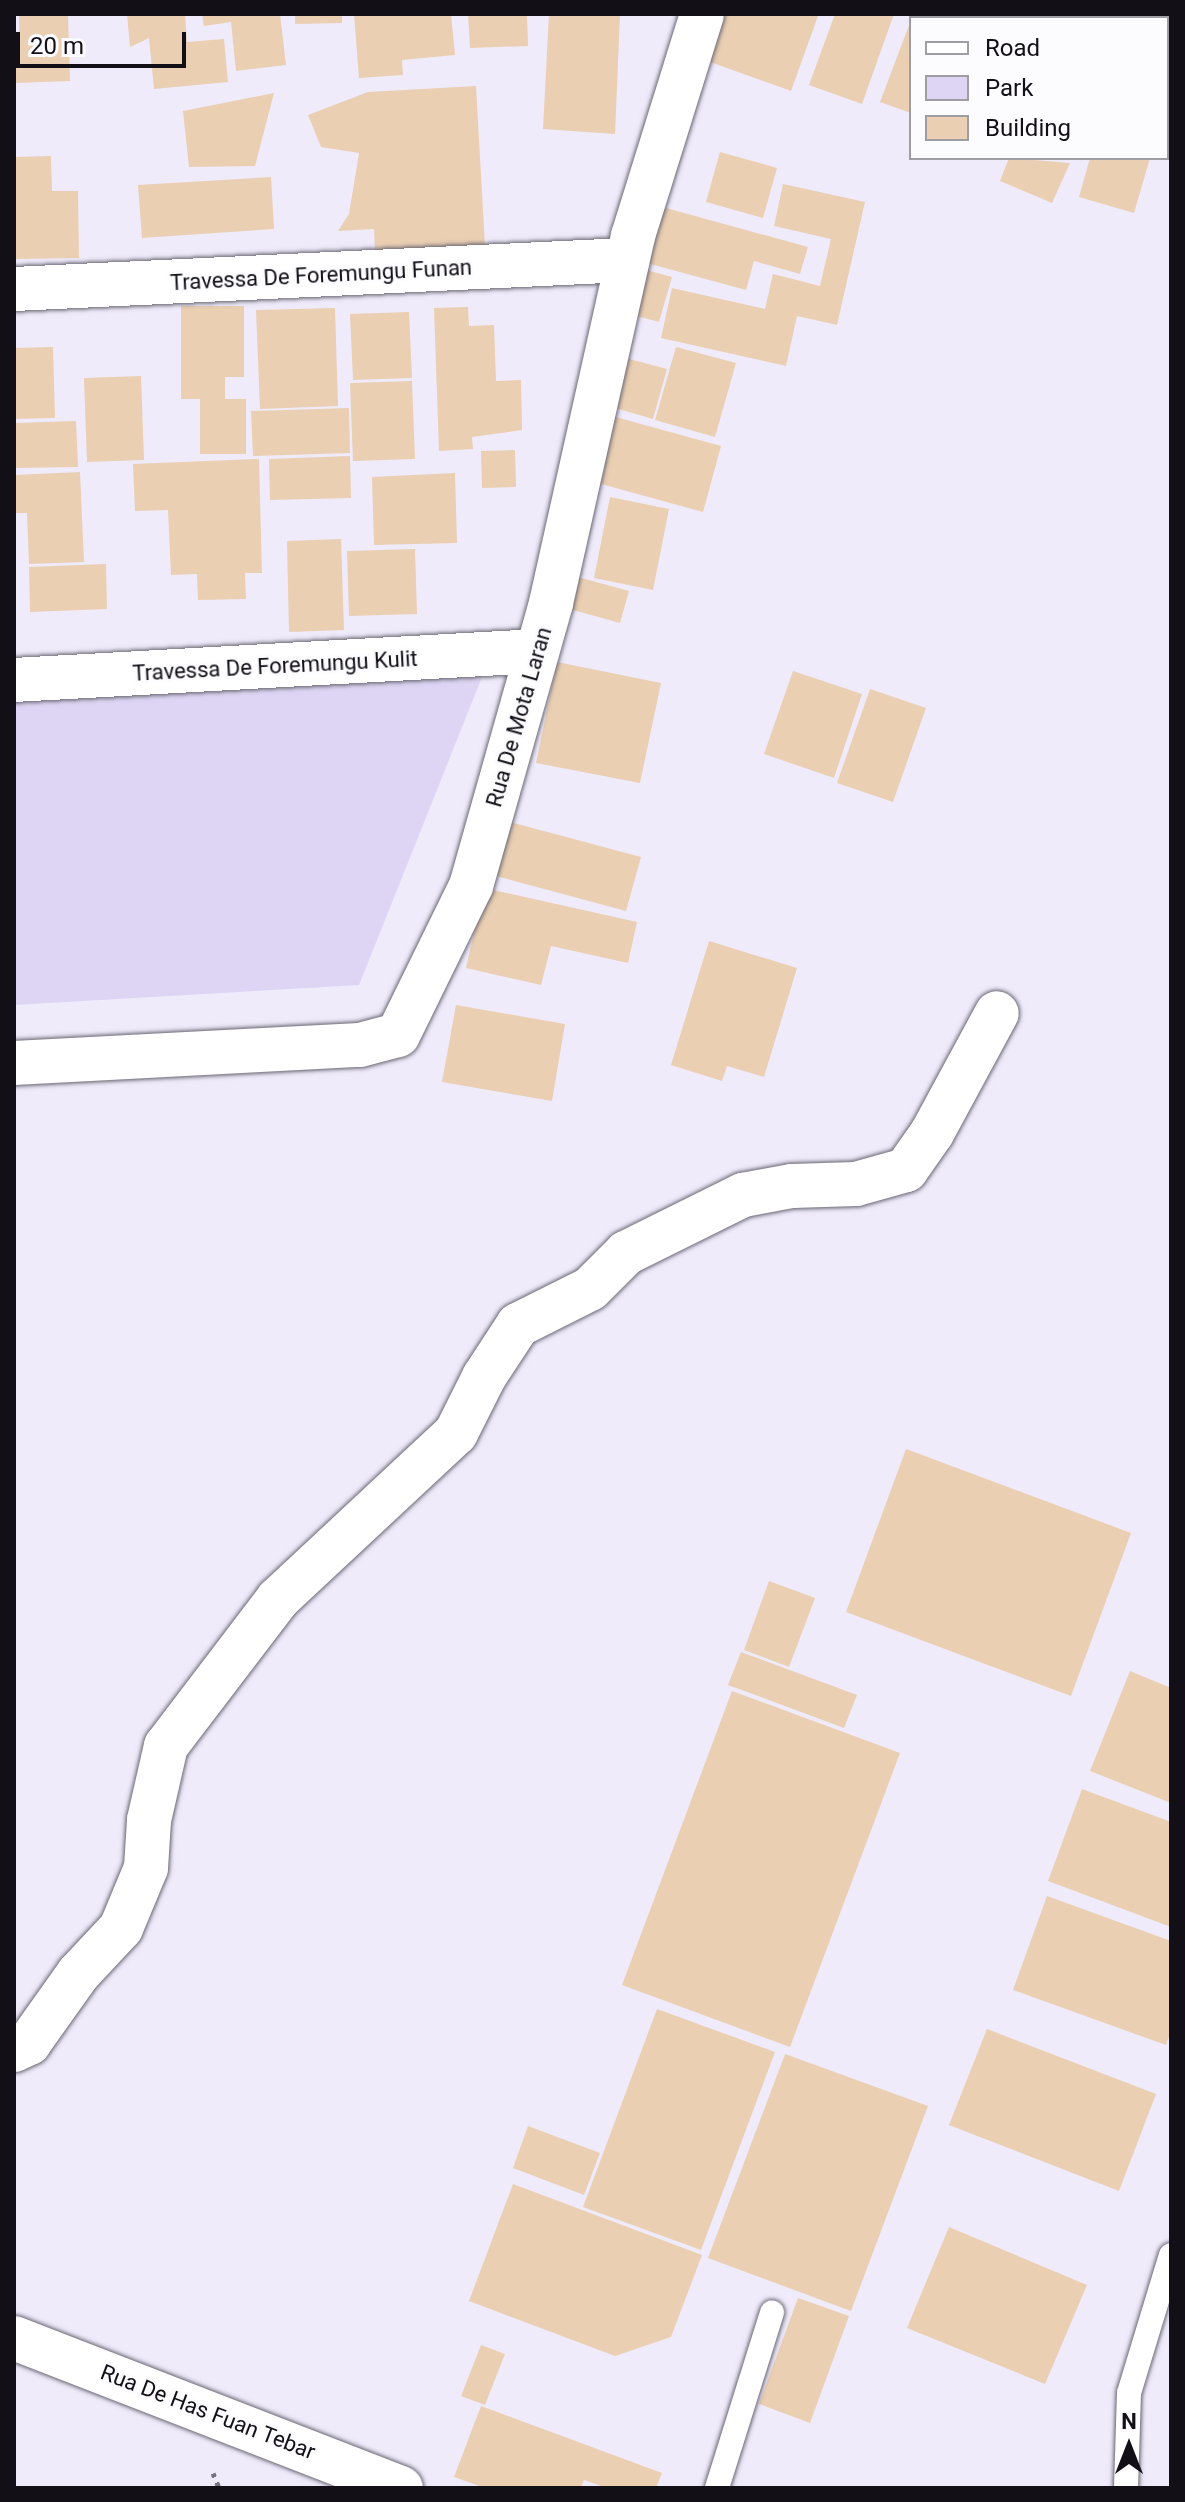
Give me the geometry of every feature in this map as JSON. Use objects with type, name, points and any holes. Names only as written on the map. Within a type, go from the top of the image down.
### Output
[{"type":"street","name":"Rua De Mota Laran","points":[[14,1063],[360,1045],[398,1035],[471,886],[537,651],[627,260],[702,14]]},
{"type":"street","name":"Travessa De Foremungu Funan","points":[[14,289],[627,260]]},
{"type":"street","name":"Travessa De Foremungu Kulit","points":[[14,680],[537,651]]},
{"type":"street","points":[[14,2050],[29,2043],[78,1974],[121,1928],[146,1868],[149,1820],[166,1746],[278,1599],[456,1433],[484,1377],[518,1325],[590,1289],[626,1253],[743,1195],[792,1186],[856,1184],[906,1170],[932,1133],[997,1013]]},
{"type":"street","name":"Rua De Has Fuan Tebar","points":[[14,2338],[401,2488]]},
{"type":"lane","points":[[1126,2488],[1129,2393],[1171,2255]]},
{"type":"lane","points":[[717,2488],[772,2312]]},
{"type":"green space","points":[[484,672],[359,985],[14,1005],[14,699]]},
{"type":"building","points":[[19,14],[68,14],[70,81],[14,83],[14,26],[20,71]]},
{"type":"building","points":[[127,14],[185,14],[187,42],[224,39],[228,82],[154,89],[149,38],[130,47]]},
{"type":"building","points":[[202,14],[280,14],[286,65],[236,71],[231,22],[204,26]]},
{"type":"building","points":[[295,14],[342,14],[342,23],[295,24]]},
{"type":"building","points":[[354,14],[451,14],[455,55],[402,60],[403,75],[359,78]]},
{"type":"building","points":[[468,14],[527,14],[528,46],[470,48]]},
{"type":"building","points":[[549,14],[620,14],[615,134],[543,129]]},
{"type":"building","points":[[712,14],[818,16],[791,91],[696,57]]},
{"type":"building","points":[[835,14],[894,14],[862,104],[809,85]]},
{"type":"building","points":[[943,14],[948,16],[912,16]]},
{"type":"building","points":[[1171,14],[1171,37],[1169,16],[1148,16]]},
{"type":"building","points":[[909,25],[909,112],[880,102]]},
{"type":"building","points":[[476,86],[485,246],[375,252],[374,229],[338,231],[349,214],[359,153],[321,147],[308,115],[368,92]]},
{"type":"building","points":[[274,93],[255,166],[189,167],[183,111]]},
{"type":"building","points":[[720,152],[777,168],[763,218],[706,202]]},
{"type":"building","points":[[51,156],[52,191],[78,191],[79,258],[14,259],[14,157]]},
{"type":"building","points":[[1008,160],[1070,163],[1052,203],[1000,181]]},
{"type":"building","points":[[1089,160],[1149,160],[1134,213],[1079,197]]},
{"type":"building","points":[[271,177],[274,229],[142,238],[138,185]]},
{"type":"building","points":[[783,184],[865,202],[837,325],[797,316],[786,366],[661,338],[672,288],[765,309],[773,274],[820,286],[831,239],[774,226]]},
{"type":"building","points":[[648,203],[808,247],[800,274],[754,261],[746,290],[632,259]]},
{"type":"building","points":[[631,266],[672,277],[659,322],[618,311]]},
{"type":"building","points":[[181,306],[244,306],[244,377],[225,377],[225,399],[246,399],[246,454],[200,454],[200,399],[181,399]]},
{"type":"building","points":[[468,307],[469,326],[494,325],[496,381],[521,380],[522,430],[472,437],[473,449],[439,451],[434,308]]},
{"type":"building","points":[[335,308],[338,406],[260,409],[256,310]]},
{"type":"building","points":[[409,312],[412,378],[353,380],[350,314]]},
{"type":"building","points":[[53,347],[55,418],[14,419],[14,348]]},
{"type":"building","points":[[676,347],[736,363],[715,437],[655,420]]},
{"type":"building","points":[[618,356],[667,369],[653,419],[605,405]]},
{"type":"building","points":[[141,376],[144,460],[87,462],[84,378]]},
{"type":"building","points":[[412,381],[415,459],[353,461],[350,383]]},
{"type":"building","points":[[349,408],[350,453],[253,456],[251,411]]},
{"type":"building","points":[[601,413],[721,446],[703,512],[583,479]]},
{"type":"building","points":[[76,421],[78,467],[14,468],[14,423]]},
{"type":"building","points":[[515,450],[516,487],[482,488],[481,451]]},
{"type":"building","points":[[350,456],[351,498],[270,500],[269,459]]},
{"type":"building","points":[[259,459],[262,573],[245,573],[246,599],[198,600],[197,574],[171,575],[168,510],[135,511],[133,464]]},
{"type":"building","points":[[80,472],[84,562],[29,564],[27,513],[14,513],[14,475]]},
{"type":"building","points":[[455,473],[457,543],[374,545],[372,477]]},
{"type":"building","points":[[610,497],[669,509],[653,590],[594,578]]},
{"type":"building","points":[[341,539],[344,630],[289,632],[287,541]]},
{"type":"building","points":[[415,549],[417,614],[349,616],[347,551]]},
{"type":"building","points":[[106,564],[107,609],[30,612],[29,567]]},
{"type":"building","points":[[574,576],[629,591],[620,623],[566,608]]},
{"type":"building","points":[[557,662],[661,683],[640,783],[536,763]]},
{"type":"building","points":[[793,671],[862,694],[834,778],[764,754]]},
{"type":"building","points":[[870,689],[926,708],[893,802],[837,783]]},
{"type":"building","points":[[510,822],[641,857],[626,911],[496,876]]},
{"type":"building","points":[[484,888],[637,922],[628,963],[551,946],[541,985],[466,968]]},
{"type":"building","points":[[709,941],[797,968],[764,1077],[727,1066],[722,1081],[671,1065]]},
{"type":"building","points":[[456,1005],[565,1024],[552,1101],[442,1082]]},
{"type":"building","points":[[906,1449],[1131,1533],[1071,1696],[846,1612]]},
{"type":"building","points":[[769,1581],[815,1598],[789,1667],[744,1650]]},
{"type":"building","points":[[741,1652],[857,1695],[844,1728],[728,1685]]},
{"type":"building","points":[[1130,1671],[1171,1688],[1171,1803],[1090,1771]]},
{"type":"building","points":[[732,1691],[900,1753],[790,2047],[622,1985]]},
{"type":"building","points":[[1082,1789],[1171,1822],[1171,1927],[1048,1881]]},
{"type":"building","points":[[1047,1896],[1171,1941],[1171,2031],[1166,2045],[1013,1990]]},
{"type":"building","points":[[657,2009],[775,2052],[701,2250],[583,2207]]},
{"type":"building","points":[[987,2029],[1156,2094],[1119,2191],[949,2125]]},
{"type":"building","points":[[785,2054],[928,2106],[851,2311],[708,2258]]},
{"type":"building","points":[[528,2126],[600,2153],[584,2195],[513,2168]]},
{"type":"building","points":[[513,2184],[702,2255],[671,2337],[615,2356],[469,2301]]},
{"type":"building","points":[[949,2227],[1087,2285],[1045,2384],[907,2328]]},
{"type":"building","points":[[798,2298],[849,2316],[810,2423],[759,2404]]},
{"type":"building","points":[[481,2345],[505,2354],[485,2405],[461,2396]]},
{"type":"building","points":[[481,2406],[662,2473],[656,2488],[607,2488],[584,2480],[581,2488],[485,2488],[454,2477]]}]
